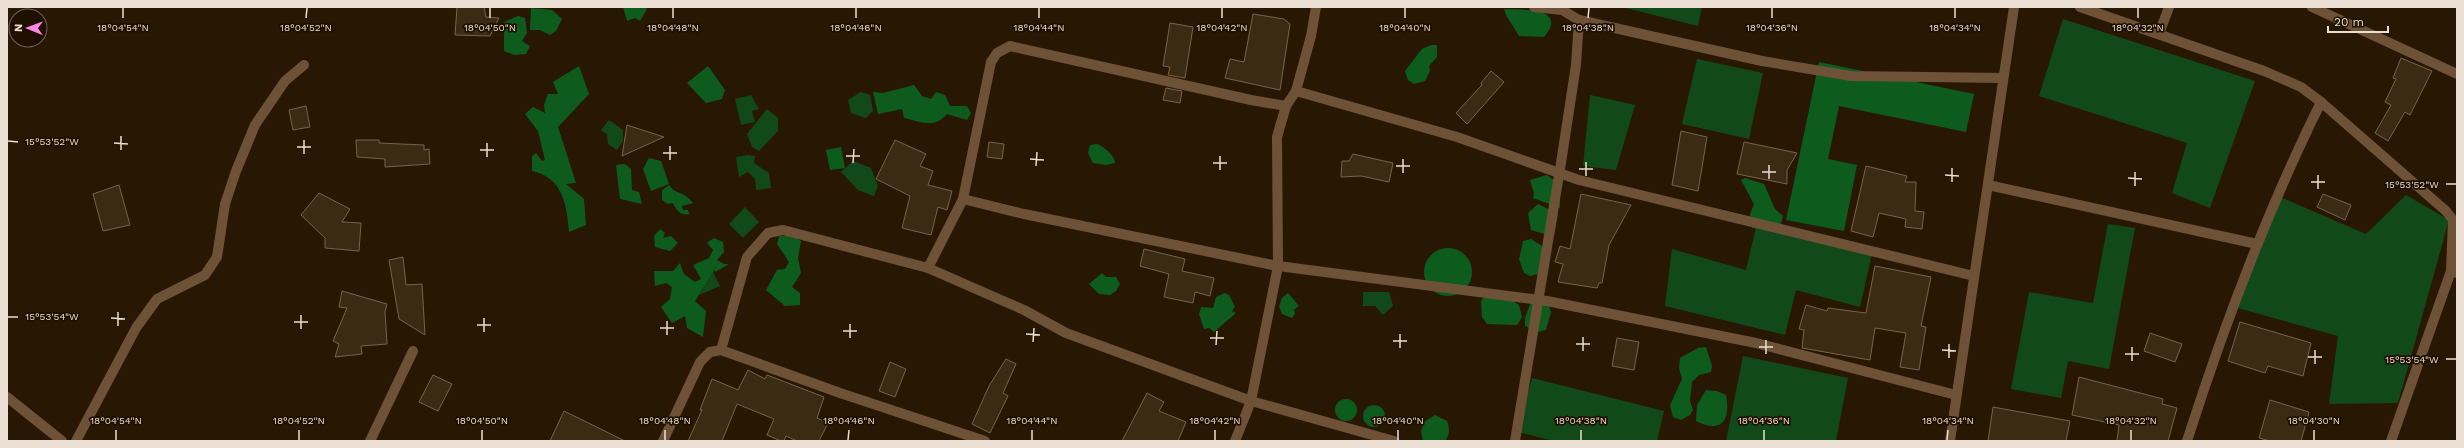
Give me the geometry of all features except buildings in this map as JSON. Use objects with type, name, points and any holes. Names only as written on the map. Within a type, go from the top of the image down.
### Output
[{"type":"street","points":[[1235,441],[1251,401],[1278,266],[1277,137],[1286,106],[1296,91],[1311,36],[1316,7]]},
{"type":"street","points":[[1534,7],[1546,7],[1562,10],[1579,20],[1762,61],[1851,76],[2003,78]]},
{"type":"street","points":[[1950,441],[2014,7]]},
{"type":"street","points":[[2080,7],[2264,71],[2301,87],[2321,102],[2446,211],[2453,220],[2454,272],[2391,441]]},
{"type":"street","points":[[2159,34],[2169,7]]},
{"type":"street","points":[[2312,7],[2457,74]]},
{"type":"street","points":[[1516,441],[1538,299],[1560,173],[1576,64],[1579,20]]},
{"type":"street","points":[[928,268],[963,199],[991,62],[1003,48],[1010,46],[1252,100],[1286,106]]},
{"type":"street","points":[[76,441],[136,328],[157,299],[205,275],[218,258],[225,204],[236,171],[255,125],[285,81],[304,65]]},
{"type":"street","points":[[1296,91],[1457,137],[1560,173],[1974,276]]},
{"type":"street","points":[[2187,441],[2226,323],[2257,244],[2293,158],[2321,102]]},
{"type":"street","points":[[1988,185],[2257,244]]},
{"type":"street","points":[[963,199],[1024,214],[1278,266],[1538,299],[1756,343],[1956,395]]},
{"type":"street","points":[[721,350],[747,257],[768,233],[783,230],[928,268],[1024,310],[1066,333],[1251,401],[1394,441]]},
{"type":"street","points":[[663,441],[700,362],[710,352],[721,350],[840,393],[984,441]]},
{"type":"street","points":[[370,441],[413,351]]},
{"type":"street","points":[[7,397],[62,441]]},
{"type":"green space","points":[[623,7],[645,7],[647,9],[640,21],[635,18],[627,21]]},
{"type":"green space","points":[[1622,7],[1702,7],[1698,26]]},
{"type":"green space","points":[[531,8],[552,10],[562,19],[556,31],[550,35],[540,30],[530,30]]},
{"type":"green space","points":[[1504,9],[1532,10],[1540,12],[1547,15],[1551,20],[1550,27],[1544,37],[1519,36]]},
{"type":"green space","points":[[518,16],[525,18],[527,33],[522,41],[530,46],[526,54],[514,55],[504,51],[504,22]]},
{"type":"green space","points":[[2063,19],[2255,81],[2210,208],[2172,193],[2187,143],[2039,96]]},
{"type":"green space","points":[[1431,45],[1437,45],[1437,57],[1429,66],[1430,71],[1425,81],[1414,84],[1408,80],[1405,71],[1422,49]]},
{"type":"green space","points":[[1697,59],[1763,73],[1749,139],[1682,124]]},
{"type":"green space","points":[[1819,62],[1974,94],[1966,132],[1839,106],[1828,159],[1857,165],[1844,231],[1786,220]]},
{"type":"green space","points":[[579,66],[589,94],[558,127],[576,183],[566,184],[584,199],[586,225],[569,232],[565,203],[557,186],[551,179],[532,171],[532,156],[536,153],[542,161],[545,160],[538,131],[525,114],[533,107],[545,113],[544,105],[548,94],[558,94],[553,82]]},
{"type":"green space","points":[[708,66],[725,90],[722,99],[706,103],[687,83]]},
{"type":"green space","points":[[914,85],[922,96],[931,99],[936,92],[945,95],[950,106],[967,106],[971,113],[967,120],[947,114],[937,122],[927,123],[904,118],[902,109],[878,114],[873,92],[883,93]]},
{"type":"green space","points":[[861,92],[870,95],[873,111],[866,118],[851,113],[848,100]]},
{"type":"green space","points":[[751,95],[759,109],[752,111],[755,122],[741,125],[735,99]]},
{"type":"green space","points":[[1590,95],[1635,105],[1616,170],[1583,166]]},
{"type":"green space","points":[[767,109],[778,118],[778,131],[759,151],[752,147],[747,134]]},
{"type":"green space","points":[[609,120],[623,130],[623,141],[617,150],[608,144],[607,134],[601,130]]},
{"type":"green space","points":[[1097,144],[1113,157],[1115,163],[1106,165],[1093,163],[1088,153],[1090,145]]},
{"type":"green space","points":[[841,147],[845,168],[830,170],[826,150]]},
{"type":"green space","points":[[747,155],[755,156],[754,163],[769,173],[771,188],[756,190],[755,179],[748,172],[739,177],[736,157]]},
{"type":"green space","points":[[649,158],[661,161],[669,184],[651,191],[643,169]]},
{"type":"green space","points":[[853,161],[871,168],[878,186],[874,196],[858,190],[841,172]]},
{"type":"green space","points":[[625,164],[631,169],[632,190],[639,192],[642,204],[620,199],[616,165]]},
{"type":"green space","points":[[1547,175],[1560,185],[1560,208],[1533,198],[1534,194],[1530,180]]},
{"type":"green space","points":[[1745,178],[1764,184],[1775,209],[1783,216],[1779,231],[1752,228],[1750,214],[1754,204],[1741,180]]},
{"type":"green space","points":[[669,185],[675,191],[686,196],[693,203],[682,206],[683,210],[688,210],[689,214],[681,213],[677,210],[673,203],[668,204],[662,200],[662,190]]},
{"type":"green space","points":[[2406,195],[2449,220],[2398,403],[2329,404],[2338,336],[2234,307],[2280,197],[2366,234]]},
{"type":"green space","points":[[1538,204],[1558,214],[1554,237],[1531,230],[1528,213]]},
{"type":"green space","points":[[745,207],[759,222],[743,238],[729,224]]},
{"type":"green space","points":[[2108,224],[2135,228],[2109,369],[2068,361],[2061,398],[2011,389],[2029,292],[2093,303]]},
{"type":"green space","points":[[1756,227],[1872,254],[1860,307],[1796,290],[1785,335],[1665,306],[1672,249],[1746,270]]},
{"type":"green space","points":[[660,229],[665,233],[663,238],[671,236],[678,243],[670,251],[655,247],[654,236]]},
{"type":"green space","points":[[779,236],[793,236],[801,241],[798,258],[801,273],[792,287],[800,293],[800,305],[785,306],[766,290],[777,270],[785,269],[789,262],[777,244]]},
{"type":"green space","points":[[714,238],[723,242],[724,252],[717,260],[724,264],[729,264],[715,272],[715,269],[695,301],[706,311],[703,337],[687,328],[685,316],[672,323],[661,307],[670,299],[672,287],[666,283],[655,286],[654,271],[673,271],[680,263],[684,274],[695,282],[701,279],[693,265],[709,258],[713,250],[707,243]]},
{"type":"green space","points":[[1531,239],[1547,249],[1538,274],[1530,276],[1524,273],[1519,259],[1523,241]]},
{"type":"green space","points":[[1448,248],[1457,250],[1465,255],[1470,263],[1472,272],[1470,281],[1465,289],[1457,294],[1448,296],[1439,294],[1431,289],[1426,281],[1424,272],[1426,263],[1431,255],[1439,250]]},
{"type":"green space","points":[[713,272],[720,286],[699,295]]},
{"type":"green space","points":[[1102,273],[1106,277],[1116,277],[1120,284],[1116,291],[1110,295],[1099,294],[1089,284]]},
{"type":"green space","points":[[1363,292],[1389,292],[1393,306],[1383,315],[1375,306],[1363,306]]},
{"type":"green space","points":[[1225,293],[1229,295],[1235,307],[1232,311],[1236,313],[1214,332],[1209,328],[1204,329],[1199,314],[1201,307],[1213,308],[1216,297]]},
{"type":"green space","points":[[1288,293],[1299,306],[1294,310],[1295,314],[1292,318],[1282,314],[1279,306],[1282,298]]},
{"type":"green space","points":[[1505,296],[1519,305],[1522,317],[1517,325],[1487,324],[1482,317],[1481,301],[1483,298]]},
{"type":"green space","points":[[1547,301],[1551,312],[1546,330],[1538,332],[1525,326],[1525,318],[1531,302]]},
{"type":"green space","points":[[1706,347],[1712,366],[1711,372],[1699,375],[1692,382],[1690,401],[1693,410],[1690,415],[1681,420],[1673,417],[1670,405],[1682,379],[1679,368],[1680,358],[1698,348]]},
{"type":"green space","points":[[1743,356],[1848,378],[1836,441],[1726,441]]},
{"type":"green space","points":[[1532,378],[1664,411],[1657,441],[1554,441],[1518,432]]},
{"type":"green space","points":[[1706,390],[1717,391],[1726,395],[1727,412],[1722,423],[1718,425],[1705,425],[1696,421],[1697,405]]},
{"type":"green space","points":[[1346,399],[1354,402],[1357,410],[1354,418],[1346,421],[1338,418],[1335,410],[1338,402]]},
{"type":"green space","points":[[1374,405],[1378,406],[1384,412],[1384,420],[1378,426],[1374,427],[1370,426],[1364,420],[1363,416],[1364,412],[1370,406]]},
{"type":"green space","points":[[1435,415],[1447,421],[1449,434],[1445,441],[1423,441],[1421,432],[1424,422]]}]
